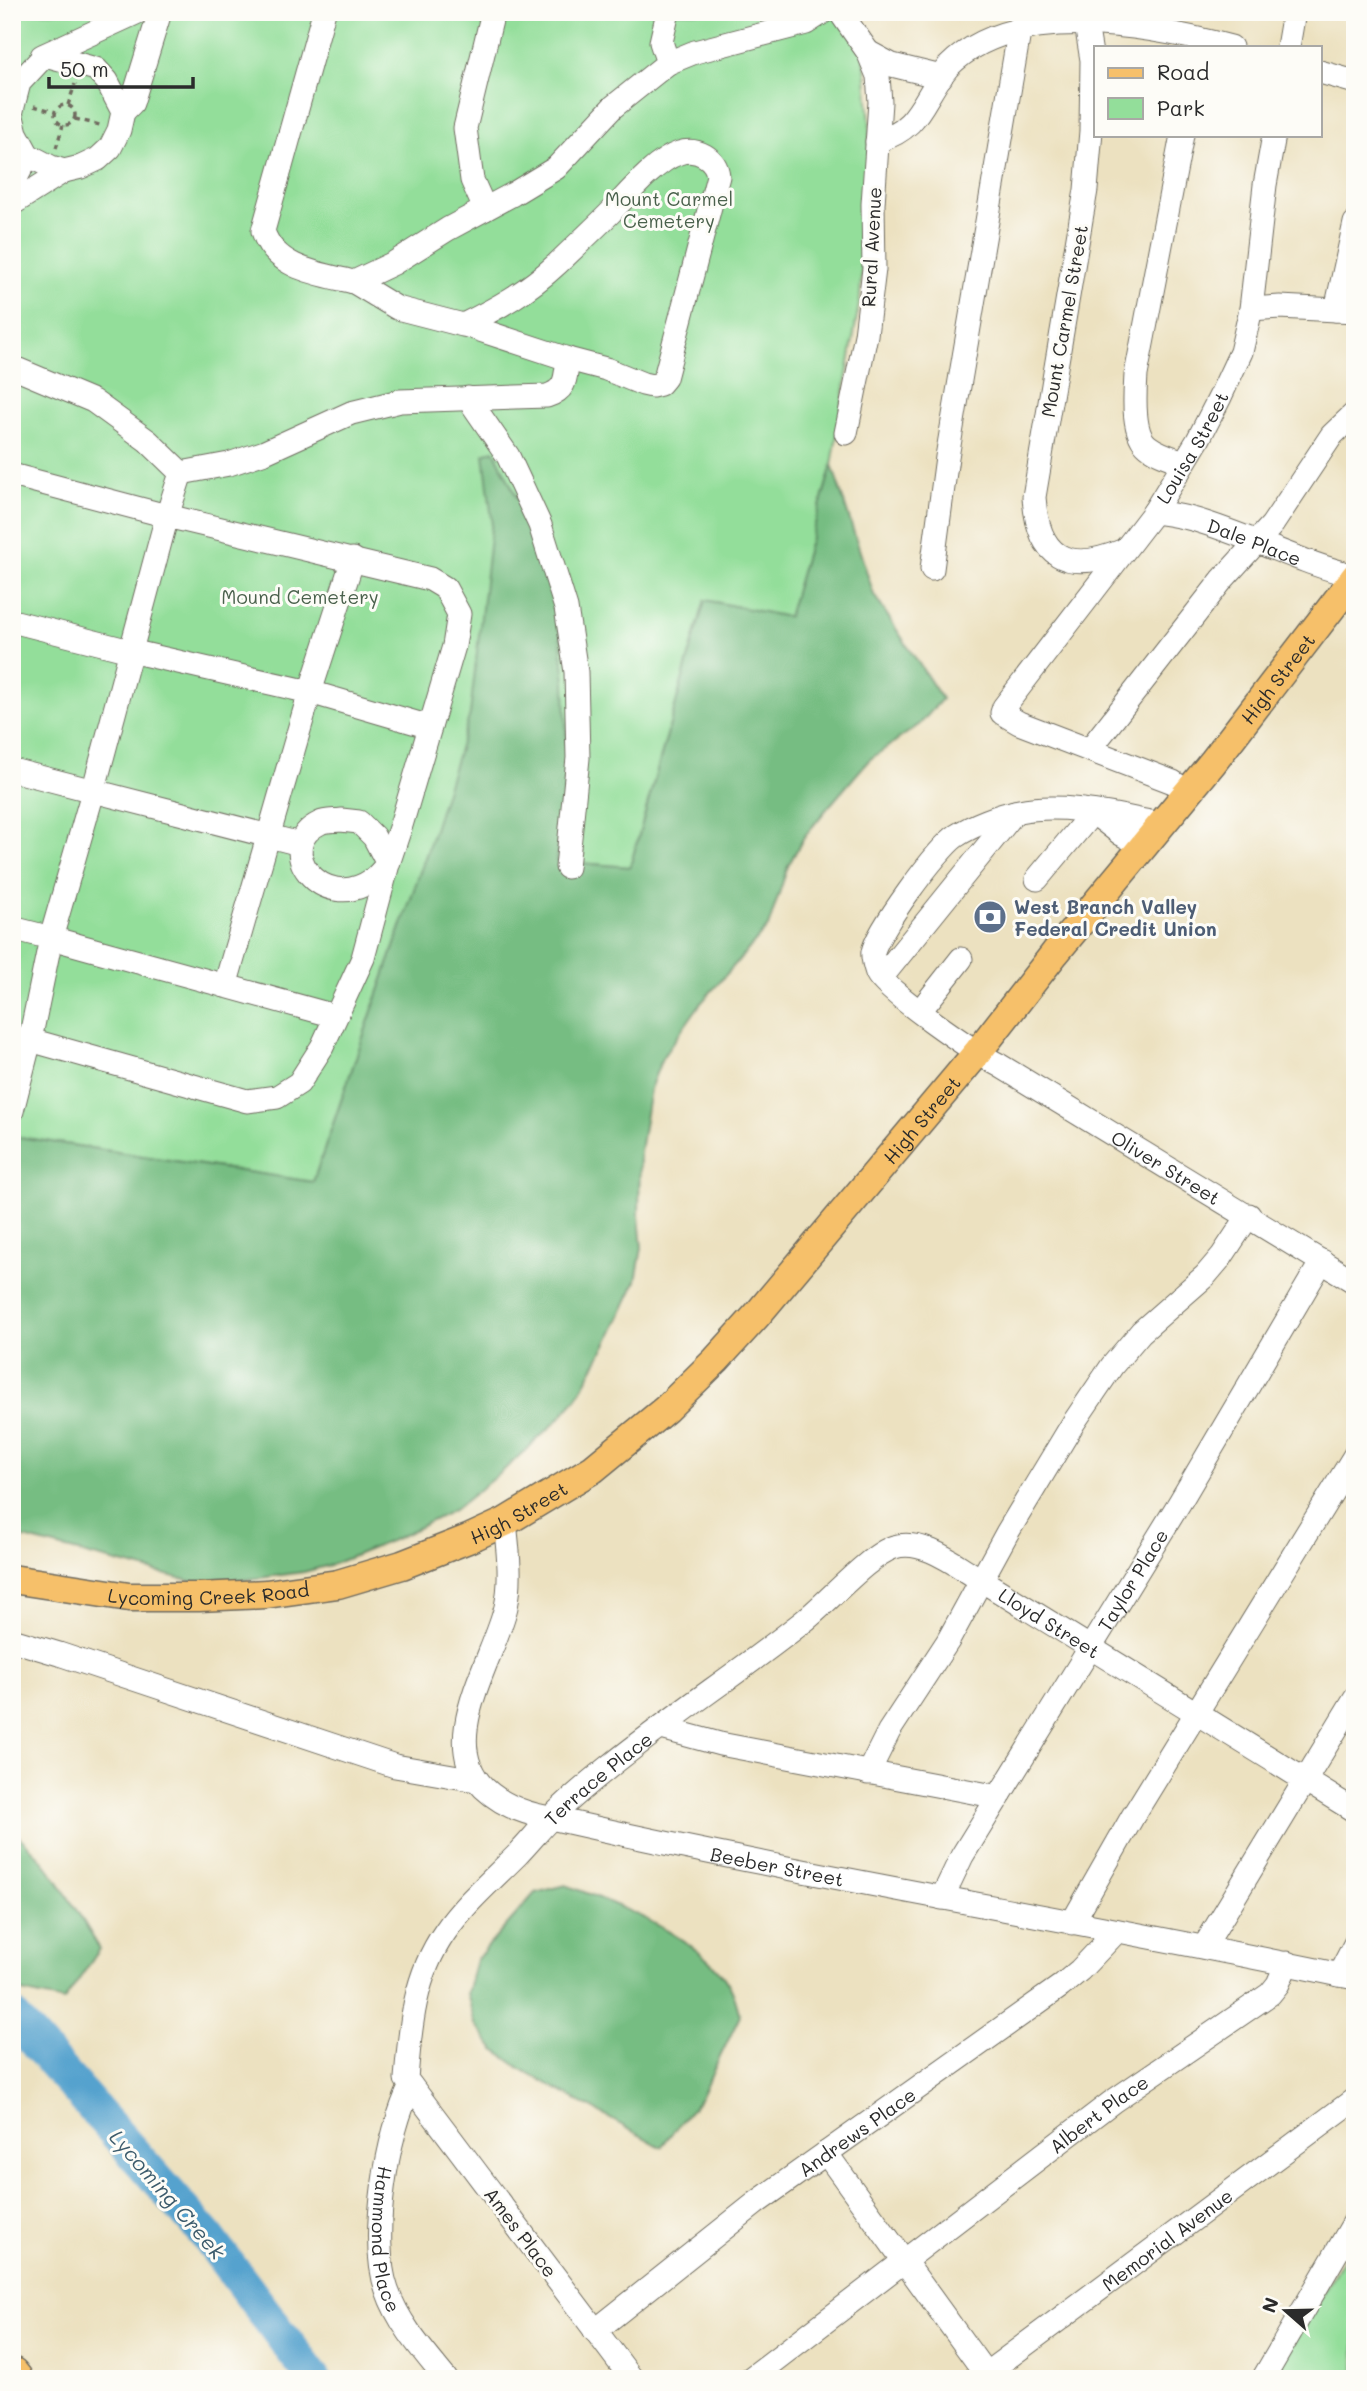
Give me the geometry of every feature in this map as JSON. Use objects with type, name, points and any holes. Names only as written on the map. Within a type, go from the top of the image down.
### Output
[{"type":"highway","points":[[12,2374],[16,2379]]},
{"type":"main road","name":"High Street","points":[[402,1564],[505,1522],[593,1469],[636,1436],[708,1368],[758,1315],[977,1053],[1055,953],[1188,792],[1355,577]]},
{"type":"main road","name":"Lycoming Creek Road","points":[[12,1579],[129,1597],[199,1597],[266,1594],[338,1584],[402,1564]]},
{"type":"street","points":[[12,67],[45,55],[138,12]]},
{"type":"street","points":[[12,204],[64,171],[82,167],[98,159],[110,148],[119,130],[123,112],[132,103],[160,12]]},
{"type":"street","points":[[324,12],[263,231],[275,254],[291,264],[354,282],[397,308],[463,325],[652,386],[660,384],[665,379],[718,176],[714,162],[708,156],[690,152],[668,158],[524,293],[463,325]]},
{"type":"street","points":[[485,209],[472,180],[465,128],[493,12]]},
{"type":"street","points":[[667,63],[662,42],[668,12]]},
{"type":"street","points":[[354,282],[394,263],[556,168],[613,107],[667,63],[717,46],[806,23],[823,12]]},
{"type":"street","points":[[840,12],[868,52],[892,65],[941,77]]},
{"type":"street","points":[[1288,46],[1294,12]]},
{"type":"street","points":[[877,141],[908,127],[941,77],[961,53],[994,34],[1084,16],[1154,28],[1198,43],[1223,46]]},
{"type":"street","name":"Mount Carmel Street","points":[[1084,16],[1092,60],[1087,178],[1034,497],[1040,534],[1049,547],[1068,560],[1101,560],[1122,551]]},
{"type":"street","points":[[932,569],[947,457],[1020,27]]},
{"type":"street","name":"Rural Avenue","points":[[846,433],[866,335],[874,269],[873,204],[880,102],[878,76],[868,52]]},
{"type":"street","points":[[12,110],[19,83],[45,55]]},
{"type":"street","points":[[45,55],[96,69],[107,81],[123,112]]},
{"type":"street","points":[[1322,73],[1355,82]]},
{"type":"street","points":[[12,117],[16,133],[27,155],[64,171]]},
{"type":"street","points":[[1182,136],[1136,375],[1134,402],[1142,440],[1165,456],[1184,462]]},
{"type":"street","name":"Louisa Street","points":[[1090,749],[1019,723],[1002,712],[1154,512],[1220,397],[1241,352],[1251,309],[1265,185],[1274,136]]},
{"type":"street","points":[[12,186],[27,155]]},
{"type":"street","points":[[1251,309],[1280,307],[1345,310],[1355,223]]},
{"type":"street","points":[[181,473],[229,464],[265,452],[351,413],[400,401],[547,396],[559,392],[564,383],[568,359]]},
{"type":"street","points":[[12,367],[93,401],[148,441],[181,473]]},
{"type":"street","points":[[468,398],[508,456],[540,525],[566,608],[576,673],[578,758],[567,867]]},
{"type":"street","points":[[1188,792],[1173,782],[1090,749],[1222,580],[1279,516],[1332,436],[1355,413]]},
{"type":"street","points":[[12,1111],[21,1039],[181,473]]},
{"type":"street","points":[[12,475],[167,516],[430,579],[445,588],[459,614],[454,646],[388,864],[363,958],[322,1047],[299,1083],[277,1097],[247,1101],[21,1039]]},
{"type":"street","name":"Dale Place","points":[[1154,512],[1195,520],[1320,567],[1355,577]]},
{"type":"street","points":[[225,986],[310,692],[353,559]]},
{"type":"street","points":[[12,621],[130,652],[310,692],[430,727]]},
{"type":"street","points":[[12,770],[300,844]]},
{"type":"street","points":[[881,978],[873,954],[879,935],[910,889],[953,837],[1016,811],[1032,808],[1093,812],[1161,824]]},
{"type":"street","points":[[881,978],[1016,811]]},
{"type":"street","points":[[1093,812],[1143,846]]},
{"type":"street","points":[[1037,879],[1093,812]]},
{"type":"street","points":[[321,822],[359,822],[374,837],[388,864],[373,879],[355,888],[337,891],[315,881],[303,867],[300,844],[306,833],[321,822]]},
{"type":"street","points":[[12,928],[335,1016]]},
{"type":"street","points":[[919,1011],[961,959]]},
{"type":"street","name":"Oliver Street","points":[[881,978],[919,1011],[977,1053],[1249,1215],[1355,1282]]},
{"type":"street","points":[[868,1773],[889,1731],[948,1641],[1074,1422],[1112,1366],[1141,1332],[1205,1276],[1249,1215]]},
{"type":"street","name":"Taylor Place","points":[[942,1898],[962,1856],[1180,1502],[1322,1261]]},
{"type":"street","points":[[1072,1923],[1133,1816],[1355,1455]]},
{"type":"street","points":[[476,1780],[468,1767],[466,1726],[509,1591],[505,1522]]},
{"type":"street","name":"Lloyd Street","points":[[896,1546],[907,1545],[924,1549],[981,1580],[1355,1811]]},
{"type":"street","name":"Terrace Place","points":[[411,2086],[406,2079],[411,2019],[419,1989],[431,1955],[460,1912],[551,1818],[609,1767],[808,1618],[880,1554],[896,1546]]},
{"type":"street","points":[[12,1640],[395,1766],[476,1780]]},
{"type":"street","points":[[1204,1947],[1355,1698]]},
{"type":"street","points":[[661,1728],[720,1744],[999,1797]]},
{"type":"street","name":"Beeber Street","points":[[476,1780],[490,1794],[529,1815],[684,1848],[1347,1976]]},
{"type":"street","name":"Andrews Place","points":[[595,2331],[745,2211],[1061,1986],[1118,1931]]},
{"type":"street","points":[[1347,1976],[1355,1944]]},
{"type":"street","name":"Albert Place","points":[[904,2264],[1112,2102],[1270,1994],[1287,1964]]},
{"type":"street","name":"Ames Place","points":[[411,2086],[632,2379]]},
{"type":"street","name":"Hammond Place","points":[[411,2086],[395,2124],[380,2222],[380,2261],[386,2289],[397,2314],[446,2379]]},
{"type":"street","name":"Memorial Avenue","points":[[983,2376],[1355,2099]]},
{"type":"street","points":[[826,2153],[983,2376]]},
{"type":"street","points":[[1263,2379],[1355,2221]]},
{"type":"street","points":[[750,2379],[904,2264]]},
{"type":"path","points":[[62,106],[71,107],[75,112],[75,119],[69,125],[60,124],[56,118],[56,112],[62,106]]},
{"type":"green space","name":"Mound Cemetery","points":[[12,12],[863,12],[861,19],[870,124],[860,298],[832,465],[788,618],[705,600],[630,867],[427,852],[313,1182],[12,1136]]},
{"type":"green space","points":[[494,450],[532,529],[558,611],[565,683],[567,767],[556,861],[630,867],[705,600],[788,617],[832,465],[874,595],[942,699],[920,724],[869,760],[804,837],[788,866],[768,927],[701,1003],[662,1058],[650,1089],[640,1151],[639,1216],[642,1248],[636,1281],[577,1398],[555,1423],[506,1468],[454,1510],[395,1539],[334,1564],[304,1572],[206,1585],[12,1535],[12,1136],[313,1182],[427,852],[470,714],[492,520],[484,454]]},
{"type":"green space","points":[[12,1831],[50,1870],[100,1949],[64,2001],[12,1990]]},
{"type":"green space","points":[[566,1885],[633,1913],[678,1937],[716,1967],[734,1996],[740,2016],[700,2098],[661,2147],[521,2069],[495,2050],[475,2024],[467,1993],[476,1960],[535,1893]]},
{"type":"green space","points":[[1355,2239],[1355,2379],[1271,2379]]},
{"type":"waterway","name":"Lycoming Creek","points":[[12,2016],[207,2236],[314,2379]]},
{"type":"place","name":"West Branch Valley Federal Credit Union","points":[[990,917]]},
{"type":"park label","name":"Mount Carmel Cemetery","points":[[669,209]]}]
